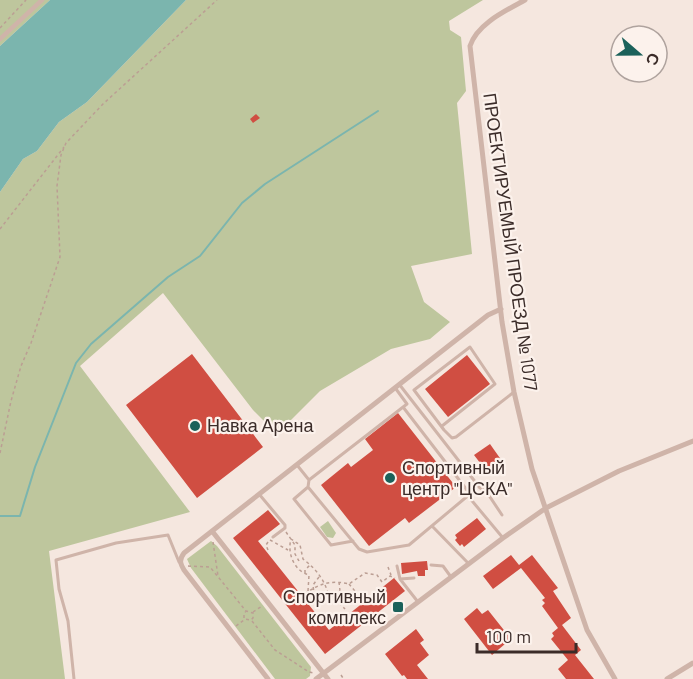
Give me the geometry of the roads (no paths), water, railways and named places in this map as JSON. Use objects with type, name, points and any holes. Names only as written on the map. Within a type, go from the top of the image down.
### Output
[{"type":"street","points":[[0,39],[42,0]]},
{"type":"street","name":"ПРОЕКТИРУЕМЫЙ ПРОЕЗД № 1077","points":[[525,0],[482,27],[474,35],[470,46],[501,309],[514,392],[532,469],[587,630],[615,679]]},
{"type":"street","points":[[268,679],[180,564],[180,558],[184,552],[488,315],[501,309]]},
{"type":"street","points":[[316,679],[326,676],[418,602],[546,508],[619,471],[693,441]]},
{"type":"street","points":[[212,531],[326,676]]},
{"type":"street","points":[[667,679],[693,663]]},
{"type":"lane","points":[[442,426],[495,384],[470,347],[414,390],[442,426],[452,438],[514,392]]},
{"type":"lane","points":[[353,541],[331,545],[294,499],[308,488],[309,480],[407,404],[397,386]]},
{"type":"lane","points":[[397,386],[480,488],[486,491],[502,515]]},
{"type":"lane","points":[[403,407],[470,494],[468,496],[503,538]]},
{"type":"lane","points":[[297,465],[309,480]]},
{"type":"lane","points":[[308,488],[359,549],[367,552],[409,545],[468,496]]},
{"type":"lane","points":[[260,494],[284,523],[284,529],[273,537]]},
{"type":"lane","points":[[432,525],[469,564]]},
{"type":"lane","points":[[74,679],[68,621],[59,589],[56,560],[116,543],[168,536],[180,564]]},
{"type":"lane","points":[[431,565],[443,566],[452,577]]},
{"type":"lane","points":[[397,566],[399,578],[418,602]]},
{"type":"lane","points":[[399,578],[414,578]]},
{"type":"water","points":[[50,0],[186,0],[87,102],[59,122],[37,151],[23,159],[0,192],[0,46]]},
{"type":"waterway","points":[[0,516],[20,516],[35,467],[76,363],[91,344],[168,277],[200,256],[242,203],[265,184],[378,111]]},
{"type":"place","name":"Навка Арена","points":[[195,426]]},
{"type":"place","name":"Спортивный центр \"ЦСКА\"","points":[[390,478]]},
{"type":"place","name":"Спортивный комплекс","points":[[398,607]]}]
